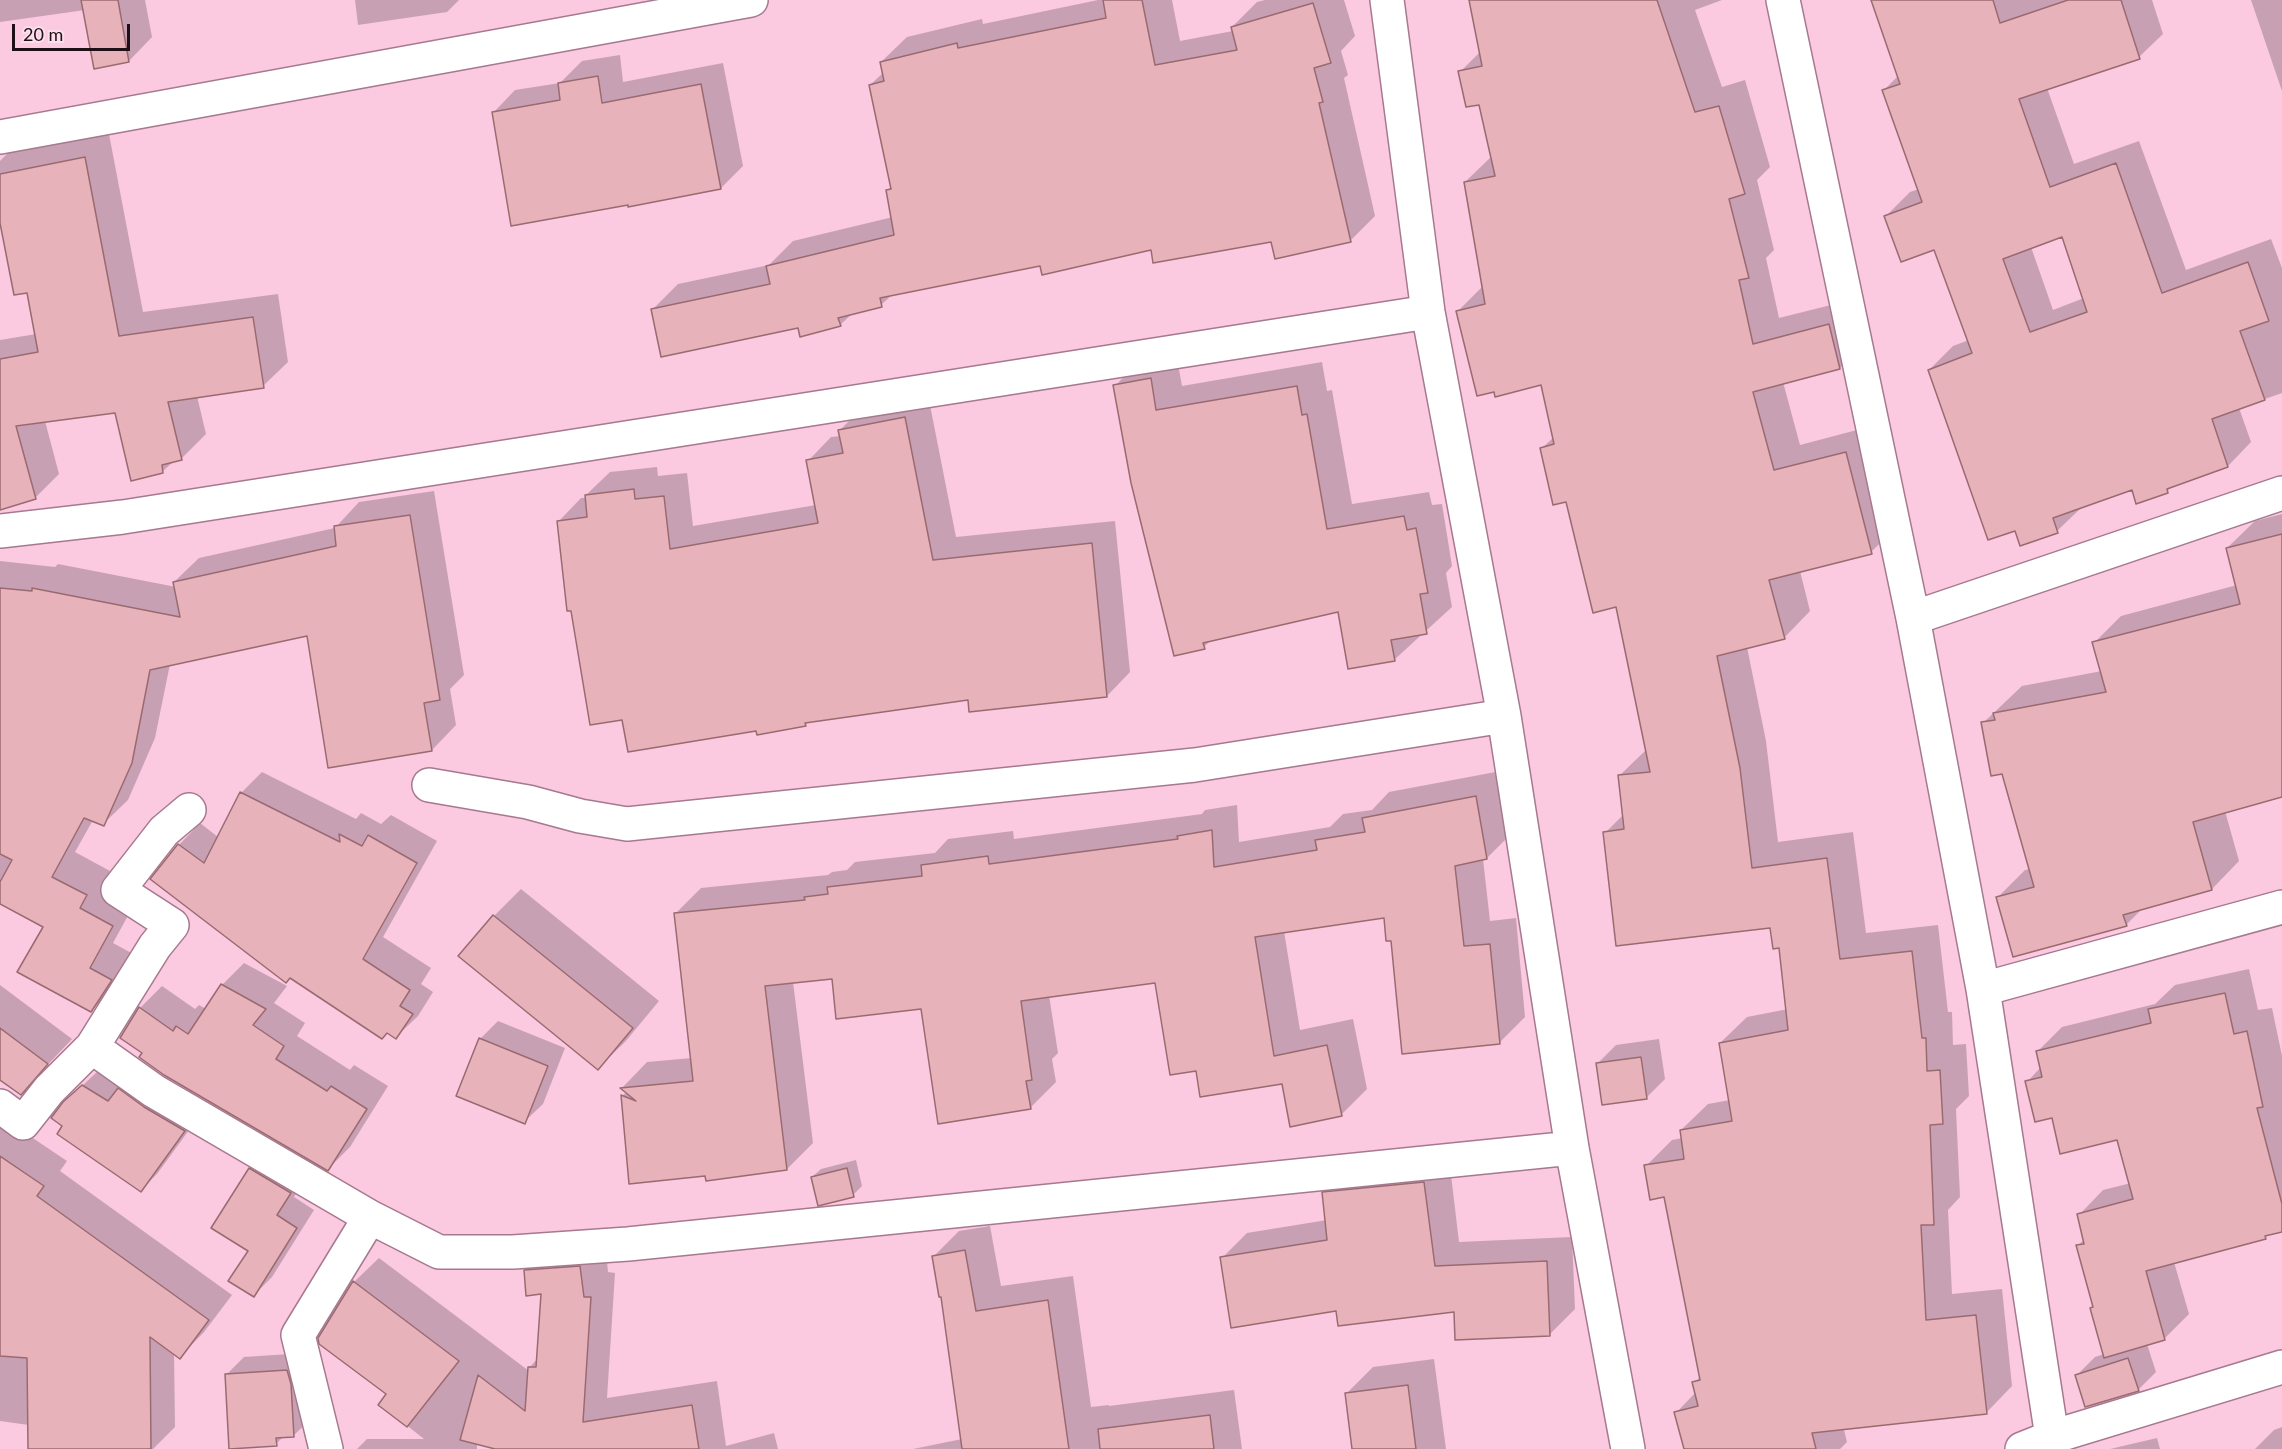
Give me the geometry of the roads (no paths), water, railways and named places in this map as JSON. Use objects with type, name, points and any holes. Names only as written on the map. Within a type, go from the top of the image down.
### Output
[{"type":"street","points":[[0,137],[752,0]]},
{"type":"street","points":[[1387,0],[1428,312],[1504,716],[1572,1148],[1628,1449]]},
{"type":"street","points":[[1783,0],[1914,618],[1983,990],[2052,1437]]},
{"type":"street","points":[[0,531],[135,515],[1428,312]]},
{"type":"street","points":[[1914,618],[2282,493]]},
{"type":"street","points":[[429,785],[528,802],[580,816],[627,824],[1195,765],[1504,716]]},
{"type":"street","points":[[0,1106],[22,1123],[49,1090],[92,1047],[155,946],[172,925],[118,890],[164,831],[189,810]]},
{"type":"street","points":[[1983,990],[2282,907]]},
{"type":"street","points":[[92,1047],[154,1091],[370,1217],[439,1252],[513,1252],[628,1244],[1572,1148]]},
{"type":"street","points":[[326,1449],[298,1335],[370,1217]]},
{"type":"street","points":[[2022,1449],[2052,1437],[2282,1367]]}]
